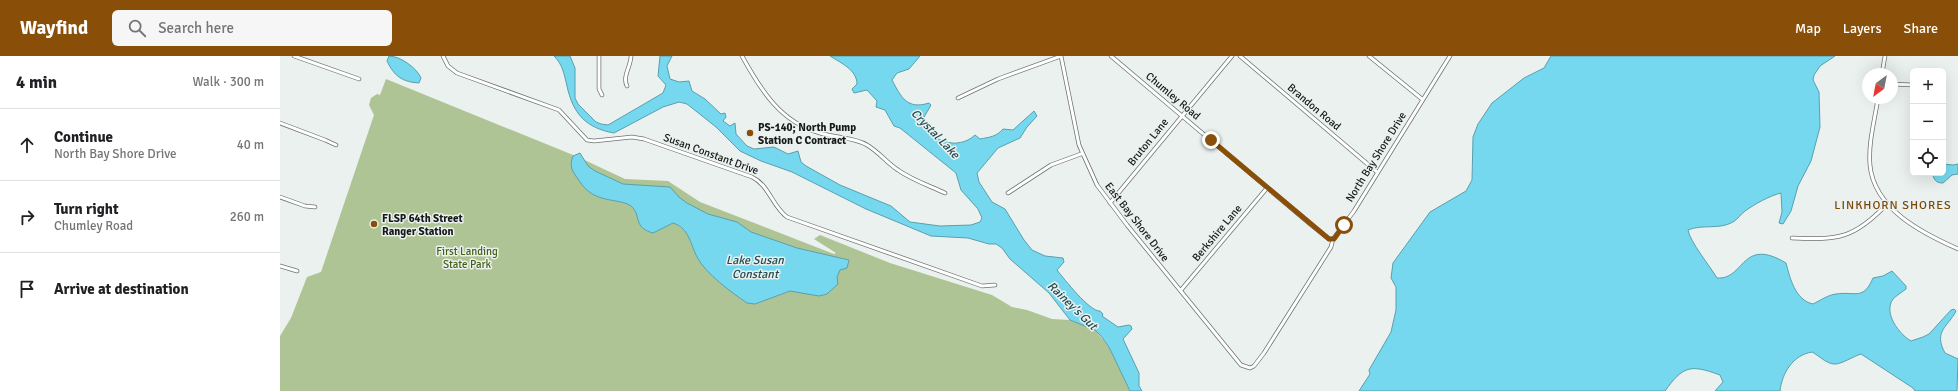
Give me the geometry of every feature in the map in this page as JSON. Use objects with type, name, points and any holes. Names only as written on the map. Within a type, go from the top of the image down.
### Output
[{"type":"street","points":[[294,56],[359,78]]},
{"type":"street","name":"Susan Constant Drive","points":[[444,56],[448,66],[457,73],[559,110],[581,135],[588,140],[594,141],[632,138],[644,139],[752,177],[760,182],[780,210],[787,217],[982,286],[995,285]]},
{"type":"street","points":[[599,56],[599,89],[602,95]]},
{"type":"street","points":[[627,86],[625,79],[630,67],[631,56]]},
{"type":"street","points":[[742,56],[764,94],[790,118],[814,132],[846,138],[867,145],[900,171],[945,193]]},
{"type":"street","points":[[958,98],[998,79],[1060,56]]},
{"type":"street","name":"East Bay Shore Drive","points":[[1060,56],[1081,154],[1097,185],[1241,365],[1247,368],[1252,368]]},
{"type":"street","name":"Chumley Road","points":[[1111,56],[1267,188],[1329,239],[1333,239]]},
{"type":"street","name":"Bruton Lane","points":[[1110,203],[1232,56]]},
{"type":"street","name":"Brandon Road","points":[[1240,56],[1377,172]]},
{"type":"street","points":[[1369,56],[1422,99]]},
{"type":"street","name":"North Bay Shore Drive","points":[[1252,368],[1267,348],[1331,247],[1333,239],[1450,56]]},
{"type":"street","points":[[1883,68],[1884,56]]},
{"type":"street","points":[[1898,84],[1910,85]]},
{"type":"street","points":[[1877,104],[1870,163],[1874,183],[1888,204],[1913,225],[1958,249]]},
{"type":"street","points":[[280,123],[336,145]]},
{"type":"street","points":[[1008,193],[1051,165],[1081,154]]},
{"type":"street","name":"Berkshire Lane","points":[[1181,290],[1267,188]]},
{"type":"street","points":[[280,197],[305,206],[315,207]]},
{"type":"street","points":[[1792,238],[1825,239],[1847,236],[1873,218],[1888,204]]},
{"type":"street","points":[[280,266],[297,271]]},
{"type":"green space","name":"First Landing State Park","points":[[386,79],[578,157],[625,179],[668,181],[700,202],[834,254],[836,253],[814,239],[820,235],[890,263],[992,295],[1012,307],[1027,310],[1052,319],[1070,320],[1095,330],[1109,347],[1130,391],[280,391],[280,336],[291,318],[307,277],[321,272],[374,115],[369,105],[371,98],[377,94],[380,95]]},
{"type":"water","points":[[389,56],[403,60],[416,70],[421,78],[419,83],[403,80],[399,77],[387,61]]},
{"type":"water","name":"Rainey's Gut","points":[[554,56],[570,56],[575,68],[575,98],[578,104],[596,122],[608,125],[663,93],[666,85],[658,76],[660,56],[672,56],[667,66],[670,79],[679,82],[689,81],[692,91],[705,99],[721,114],[725,113],[726,117],[723,121],[730,126],[735,123],[736,134],[747,146],[754,149],[774,147],[788,154],[798,151],[801,162],[806,166],[840,185],[891,206],[910,222],[940,226],[971,225],[980,222],[982,218],[978,209],[961,190],[956,173],[900,128],[894,126],[885,110],[876,107],[877,101],[867,90],[854,93],[852,89],[857,84],[854,75],[848,67],[830,56],[920,56],[909,69],[897,73],[892,80],[898,92],[910,103],[921,105],[929,103],[931,105],[923,119],[926,127],[931,133],[945,142],[961,142],[968,140],[975,135],[980,139],[995,135],[1003,129],[1013,130],[1034,111],[1037,116],[1020,138],[998,148],[977,173],[979,182],[992,202],[1005,209],[1032,250],[1045,256],[1063,258],[1064,262],[1057,270],[1084,301],[1096,310],[1100,311],[1103,314],[1102,316],[1118,327],[1131,326],[1132,329],[1123,339],[1139,373],[1139,386],[1142,391],[1130,391],[1109,347],[1101,336],[1095,330],[1070,320],[1049,293],[1010,259],[1002,248],[996,244],[989,244],[968,238],[931,236],[866,209],[792,172],[761,161],[740,151],[716,127],[687,104],[679,102],[663,107],[614,133],[604,131],[588,123],[577,112],[570,96],[561,66]]},
{"type":"water","points":[[1551,56],[1835,56],[1820,66],[1814,75],[1813,80],[1819,92],[1820,127],[1811,161],[1798,186],[1791,211],[1783,224],[1779,223],[1782,212],[1781,193],[1767,198],[1753,206],[1733,222],[1728,224],[1722,226],[1699,227],[1688,230],[1696,247],[1717,278],[1726,277],[1733,273],[1752,256],[1760,254],[1771,256],[1786,263],[1794,288],[1802,298],[1813,304],[1833,295],[1843,293],[1858,294],[1866,290],[1873,278],[1883,276],[1892,271],[1906,286],[1906,289],[1893,299],[1890,305],[1890,310],[1894,323],[1906,338],[1911,341],[1929,334],[1951,310],[1954,309],[1956,311],[1943,330],[1941,339],[1945,353],[1958,359],[1957,391],[1915,391],[1913,388],[1861,354],[1837,364],[1831,364],[1812,352],[1799,357],[1794,361],[1783,378],[1780,391],[1715,391],[1723,382],[1720,375],[1701,369],[1694,369],[1682,372],[1665,391],[1359,391],[1370,374],[1369,370],[1391,332],[1396,310],[1396,287],[1391,278],[1393,263],[1430,212],[1466,191],[1472,180],[1473,137],[1478,124],[1492,103],[1524,78],[1544,68]]},
{"type":"water","name":"Lake Susan Constant","points":[[580,153],[588,166],[595,171],[623,184],[670,187],[687,203],[708,214],[737,222],[751,232],[797,248],[849,260],[847,268],[840,270],[837,277],[838,284],[827,294],[819,296],[790,291],[755,304],[747,303],[706,270],[697,257],[691,241],[683,228],[673,223],[653,233],[642,228],[634,209],[628,204],[604,199],[594,195],[586,189],[574,173],[571,166],[573,156]]},
{"type":"water","points":[[1946,164],[1958,164],[1958,174],[1952,175],[1943,183],[1938,182],[1933,177],[1946,176]]},
{"type":"place","name":"PS-140; North Pump Station C Contract","points":[[750,133]]},
{"type":"place","name":"FLSP 64th Street Ranger Station","points":[[374,224]]},
{"type":"district","name":"LINKHORN SHORES","points":[[1893,205]]},
{"type":"route","points":[[1211,140],[1329,239],[1334,239],[1344,225]]},
{"type":"water label","name":"Crystal Lake","points":[[935,134]]}]
